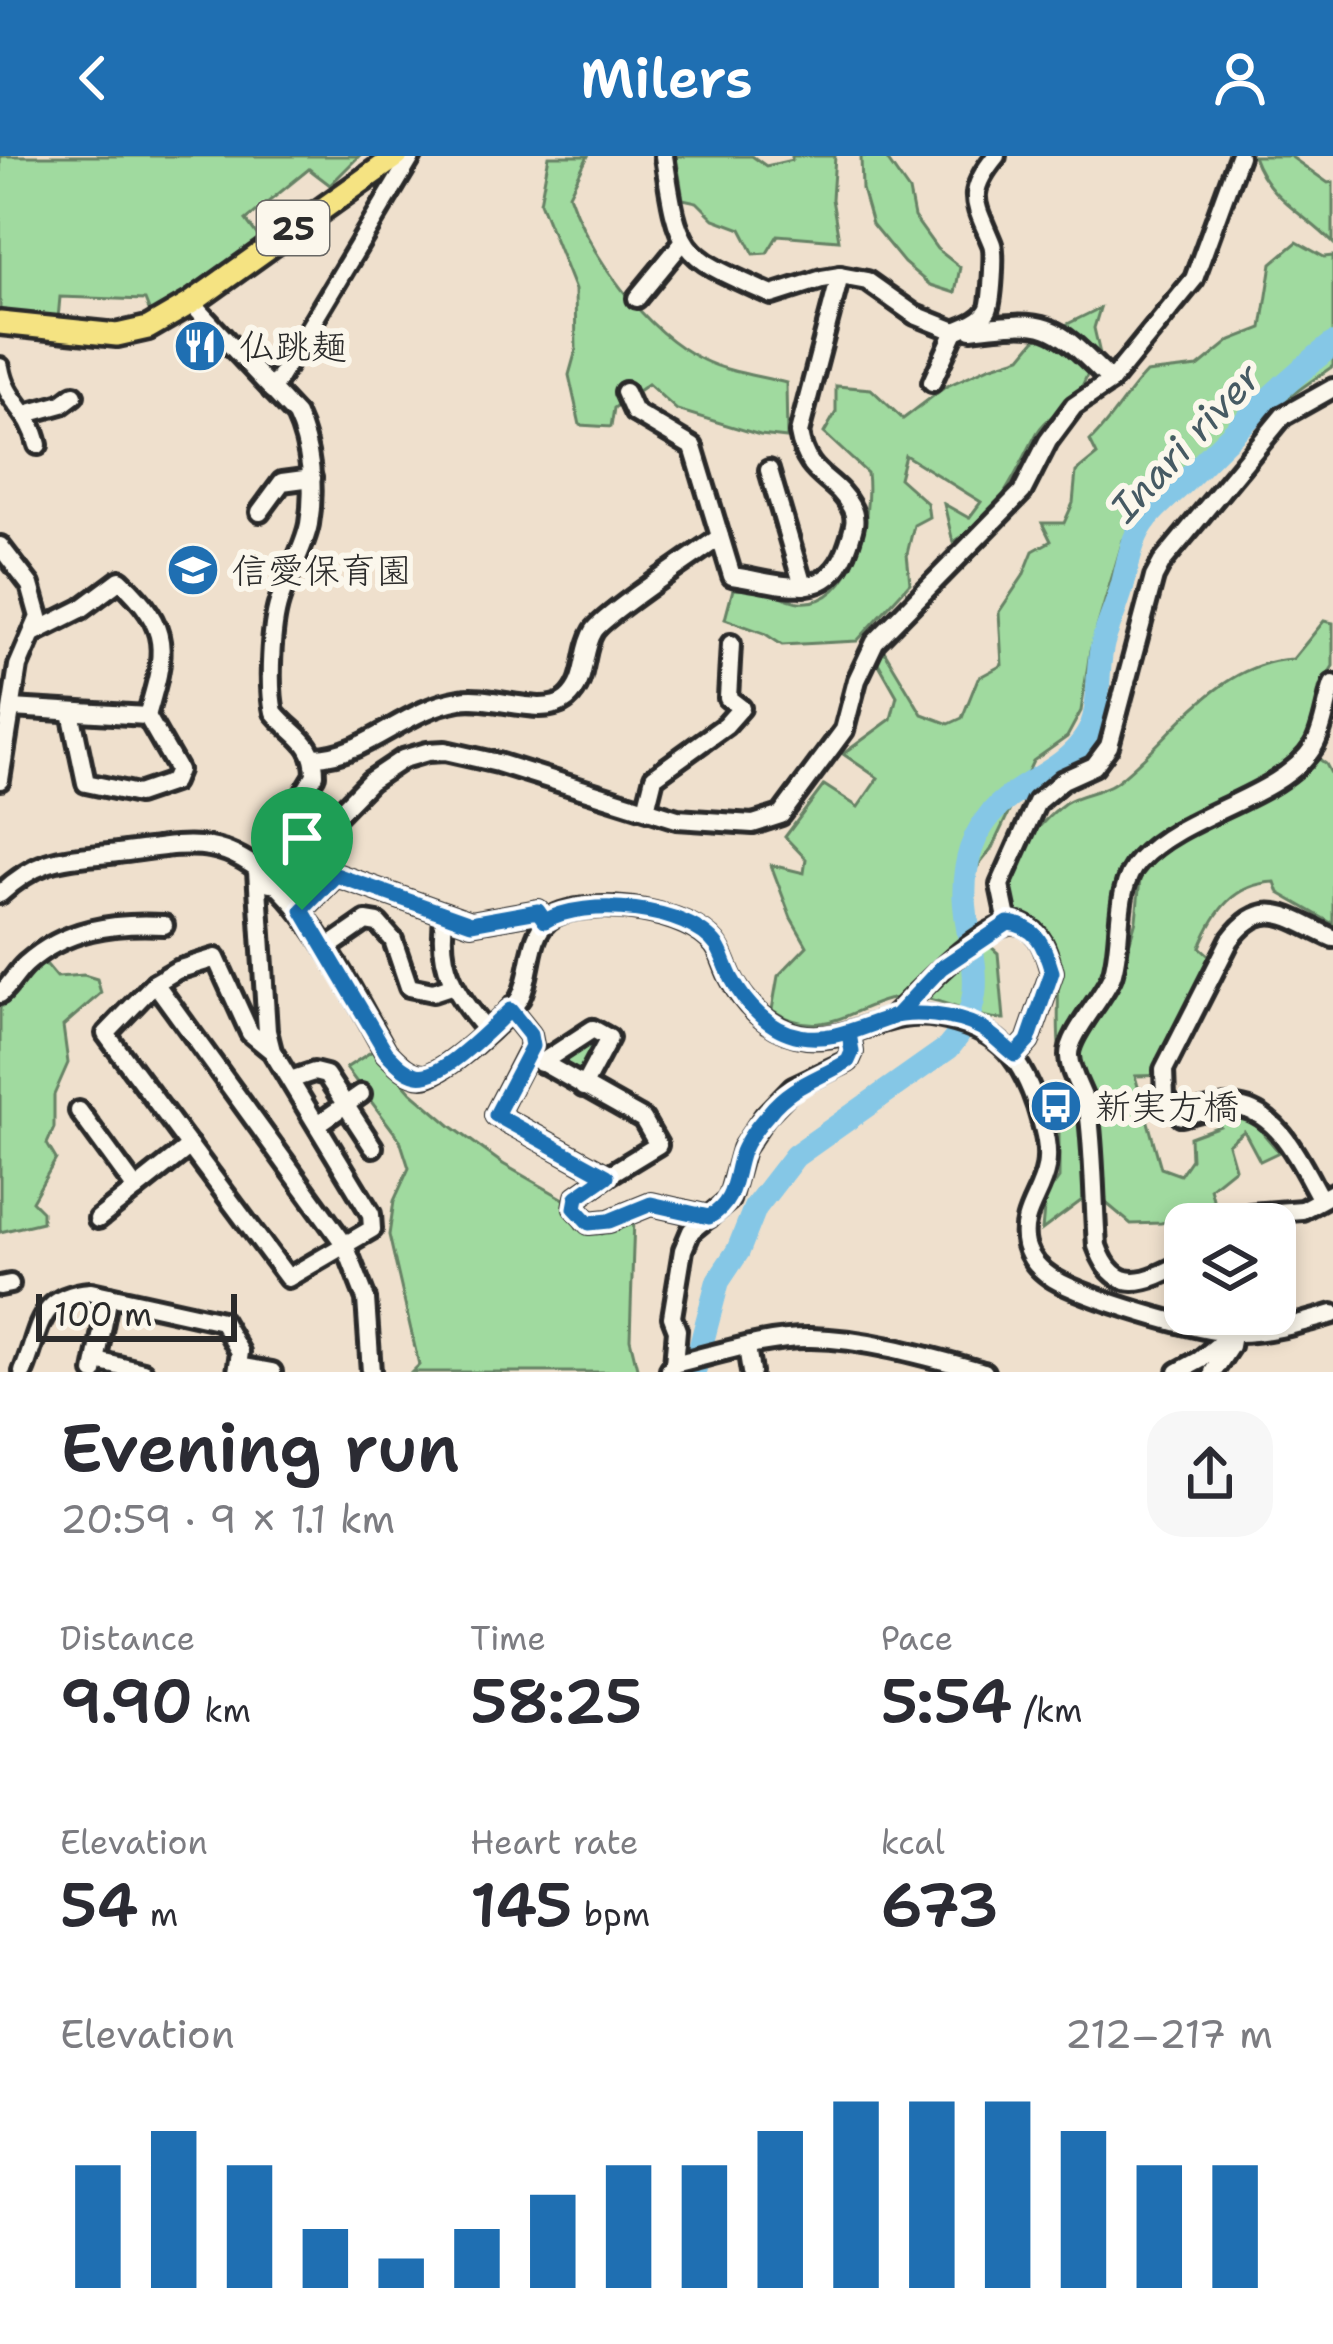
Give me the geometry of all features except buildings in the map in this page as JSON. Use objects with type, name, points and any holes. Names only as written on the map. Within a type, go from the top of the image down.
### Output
[{"type":"main road","name":"25","points":[[0,322],[133,334],[191,303],[397,156]]},
{"type":"street","points":[[272,390],[412,156]]},
{"type":"street","points":[[664,156],[682,243],[704,265],[772,296],[840,277],[867,281],[915,315],[955,331],[1025,323],[1061,332],[1111,381]]},
{"type":"street","points":[[955,331],[980,320],[990,307],[994,248],[980,224],[974,200],[983,172],[996,156]]},
{"type":"street","points":[[264,877],[370,781],[403,759],[428,752],[460,753],[677,819],[753,824],[781,815],[844,730],[857,680],[874,642],[1022,492],[1048,441],[1074,406],[1111,381],[1194,280],[1239,156]]},
{"type":"street","points":[[637,298],[682,243]]},
{"type":"street","points":[[625,392],[634,412],[693,447],[732,576],[816,586],[831,577],[844,557],[855,524],[854,511],[802,453],[799,433],[840,277]]},
{"type":"street","points":[[191,303],[296,415],[312,478],[309,526],[277,606],[271,688],[274,712],[307,741],[315,758],[310,789],[264,877],[261,954],[272,1051]]},
{"type":"street","points":[[932,382],[955,331]]},
{"type":"street","points":[[0,367],[4,391],[26,414],[38,445]]},
{"type":"street","points":[[1008,923],[1000,885],[1037,802],[1063,780],[1094,766],[1109,746],[1162,562],[1283,416],[1333,388]]},
{"type":"street","points":[[26,414],[62,404],[74,395]]},
{"type":"street","points":[[769,470],[803,586]]},
{"type":"street","points":[[260,512],[282,482],[312,478]]},
{"type":"street","points":[[315,758],[348,751],[428,707],[459,700],[483,697],[532,708],[556,706],[576,688],[594,629],[720,537]]},
{"type":"street","points":[[0,780],[18,667],[39,617],[36,598],[2,551]]},
{"type":"street","points":[[33,633],[81,609],[120,580],[146,605],[157,622],[161,658],[147,716],[178,770],[173,782],[138,794],[86,783],[71,712]]},
{"type":"street","points":[[646,809],[654,777],[726,725],[741,708],[728,698],[731,644]]},
{"type":"street","points":[[1164,1273],[1126,1282],[1104,1267],[1097,1246],[1089,1115],[1069,1059],[1071,1042],[1110,980],[1121,946],[1125,886],[1138,861],[1196,820],[1261,792],[1300,760],[1315,745],[1333,684]]},
{"type":"street","points":[[12,708],[147,716]]},
{"type":"street","points":[[0,894],[31,868],[58,858],[192,846],[222,850],[302,910],[386,1052],[418,1076],[431,1075],[510,1010],[525,987],[536,937],[545,921],[558,913],[598,907],[656,913],[705,934],[718,947],[741,996],[771,1025],[800,1036],[849,1033],[896,1016],[926,1015],[978,1026],[1015,1055],[1027,1076],[1046,1136],[1047,1164],[1024,1230],[1028,1250],[1040,1268],[1083,1293],[1164,1315]]},
{"type":"street","points":[[302,910],[336,875],[483,923],[538,911],[545,921]]},
{"type":"street","points":[[1296,1210],[1327,1196],[1276,1128],[1236,1106],[1181,1116],[1166,1098],[1164,1070],[1230,940],[1244,922],[1272,910],[1333,938]]},
{"type":"street","points":[[445,914],[443,957],[451,986],[487,1031]]},
{"type":"street","points":[[327,948],[366,921],[378,923],[393,940],[409,987],[433,992],[451,986]]},
{"type":"street","points":[[0,994],[26,964],[84,929],[121,923],[164,925]]},
{"type":"street","points":[[896,1016],[941,968],[1008,923],[1025,925],[1038,935],[1052,972],[1028,1041],[1015,1055]]},
{"type":"street","points":[[216,958],[250,1034],[272,1051],[371,1214],[372,1229],[288,1278],[106,1034],[155,983],[177,970],[216,958]]},
{"type":"street","points":[[155,983],[345,1245],[366,1299],[371,1372]]},
{"type":"street","points":[[510,1010],[530,1035],[535,1059],[643,1119],[658,1145],[577,1197],[575,1208],[589,1223],[609,1221],[651,1204],[709,1217]]},
{"type":"street","points":[[583,1087],[609,1038],[593,1029],[535,1059],[496,1115],[607,1176]]},
{"type":"street","points":[[849,1033],[852,1052],[848,1061],[793,1087],[765,1116],[743,1149],[729,1200],[692,1232],[683,1250],[672,1316],[677,1330],[674,1366],[747,1347],[811,1338],[887,1348],[984,1372]]},
{"type":"street","points":[[290,1080],[314,1072],[326,1075],[353,1100],[373,1147]]},
{"type":"street","points":[[318,1124],[353,1100]]},
{"type":"street","points":[[79,1112],[136,1189]]},
{"type":"street","points":[[98,1219],[190,1146]]},
{"type":"street","points":[[23,1372],[42,1316],[50,1305],[74,1293],[222,1321],[241,1352],[238,1369],[272,1372]]},
{"type":"street","points":[[109,1297],[95,1366],[143,1372]]},
{"type":"street","points":[[1296,1323],[1333,1314]]},
{"type":"street","points":[[1178,1372],[1231,1335]]},
{"type":"street","points":[[1213,1372],[1232,1335]]},
{"type":"street","points":[[747,1347],[751,1372]]},
{"type":"green space","points":[[0,156],[359,156],[330,185],[309,169],[246,220],[261,240],[151,315],[145,300],[60,297],[58,319],[0,313]]},
{"type":"green space","points":[[549,156],[588,156],[569,194],[590,241],[640,311],[681,347],[712,364],[786,383],[787,438],[760,435],[677,410],[648,384],[614,408],[611,427],[580,425],[569,375],[576,350],[575,290],[540,202]]},
{"type":"green space","points":[[676,156],[752,156],[766,166],[792,160],[792,156],[835,156],[832,199],[839,240],[778,235],[767,253],[754,254],[741,229],[714,219],[697,202],[683,199]]},
{"type":"green space","points":[[861,156],[890,156],[888,161],[909,191],[914,217],[937,249],[960,267],[955,293],[930,285],[904,263],[872,224],[862,189]]},
{"type":"green space","points":[[1253,156],[1290,156],[1333,182],[1333,243],[1278,195]]},
{"type":"green space","points":[[1297,242],[1324,257],[1333,256],[1333,366],[1180,473],[1123,540],[1090,651],[1081,711],[1067,737],[1033,761],[991,850],[971,875],[968,917],[975,933],[998,953],[1004,1019],[902,997],[814,1024],[772,1010],[778,976],[807,946],[771,865],[804,873],[806,859],[785,837],[824,785],[858,807],[878,778],[843,754],[891,719],[897,696],[877,661],[883,649],[922,714],[949,724],[962,718],[978,678],[1002,665],[999,612],[1033,551],[1051,541],[1042,523],[1064,523],[1073,503],[1076,472],[1097,455],[1090,441],[1146,373],[1198,367],[1231,340],[1262,328],[1272,263]]},
{"type":"green space","points":[[1100,308],[1094,328],[1100,354],[1082,386],[1041,427],[1004,495],[969,532],[953,542],[944,504],[969,518],[981,502],[905,455],[899,478],[927,503],[929,517],[914,525],[907,554],[910,583],[857,641],[782,645],[725,619],[733,589],[767,592],[799,602],[818,600],[847,574],[863,533],[868,490],[867,473],[824,433],[836,412],[836,386],[871,389],[903,419],[945,387],[1021,357],[1035,340]]},
{"type":"green space","points":[[1324,621],[1333,623],[1333,666],[1319,688],[1311,736],[1276,780],[1315,756],[1333,777],[1333,924],[1279,893],[1275,882],[1237,894],[1219,911],[1200,947],[1226,970],[1173,1075],[1135,1076],[1161,1168],[1180,1175],[1191,1159],[1190,1137],[1220,1126],[1216,1113],[1236,1111],[1256,1125],[1279,1152],[1260,1161],[1244,1131],[1228,1144],[1235,1168],[1210,1188],[1214,1203],[1164,1203],[1164,1222],[1131,1224],[1093,1192],[1042,1230],[1045,1198],[1059,1178],[1059,1117],[1079,1102],[1076,1047],[1116,990],[1136,920],[1140,879],[1129,876],[1115,952],[1060,1054],[1053,955],[1031,924],[1010,911],[1010,879],[1017,857],[1053,813],[1077,797],[1116,782],[1217,688],[1265,664],[1293,659]]},
{"type":"green space","points":[[36,965],[47,965],[57,977],[97,979],[101,993],[63,1026],[68,1063],[54,1095],[54,1128],[47,1144],[56,1159],[32,1201],[42,1211],[42,1222],[0,1232],[0,1008]]},
{"type":"green space","points":[[594,1035],[600,1038],[579,1078],[555,1066],[556,1057]]},
{"type":"green space","points":[[374,1050],[411,1092],[451,1126],[503,1164],[564,1199],[577,1228],[602,1234],[634,1217],[630,1339],[638,1372],[412,1372],[419,1365],[389,1235],[394,1201],[409,1168],[400,1140],[346,1068]]},
{"type":"waterway","name":"Inari river","points":[[694,1372],[718,1281],[738,1251],[755,1208],[795,1156],[948,1048],[965,1023],[975,976],[965,904],[971,849],[994,810],[1073,753],[1092,726],[1104,639],[1141,526],[1257,410],[1333,344]]},
{"type":"place","name":"仏跳麺","points":[[200,346]]},
{"type":"place","name":"信愛保育園","points":[[193,570]]},
{"type":"place","name":"新実方橋","points":[[1056,1106]]},
{"type":"route","points":[[302,910],[336,875],[471,923],[538,911],[545,921],[572,910],[637,909],[705,934],[718,947],[741,996],[771,1025],[800,1036],[843,1035],[896,1016],[926,1015],[978,1026],[1015,1055],[1028,1041],[1052,972],[1038,935],[1025,925],[1008,923],[941,968],[896,1016],[849,1033],[852,1052],[848,1061],[793,1087],[743,1149],[729,1200],[718,1212],[709,1217],[651,1204],[609,1221],[589,1223],[575,1208],[577,1197],[607,1176],[496,1115],[532,1046],[530,1035],[510,1010],[445,1067],[418,1076],[386,1052],[302,910]]}]
